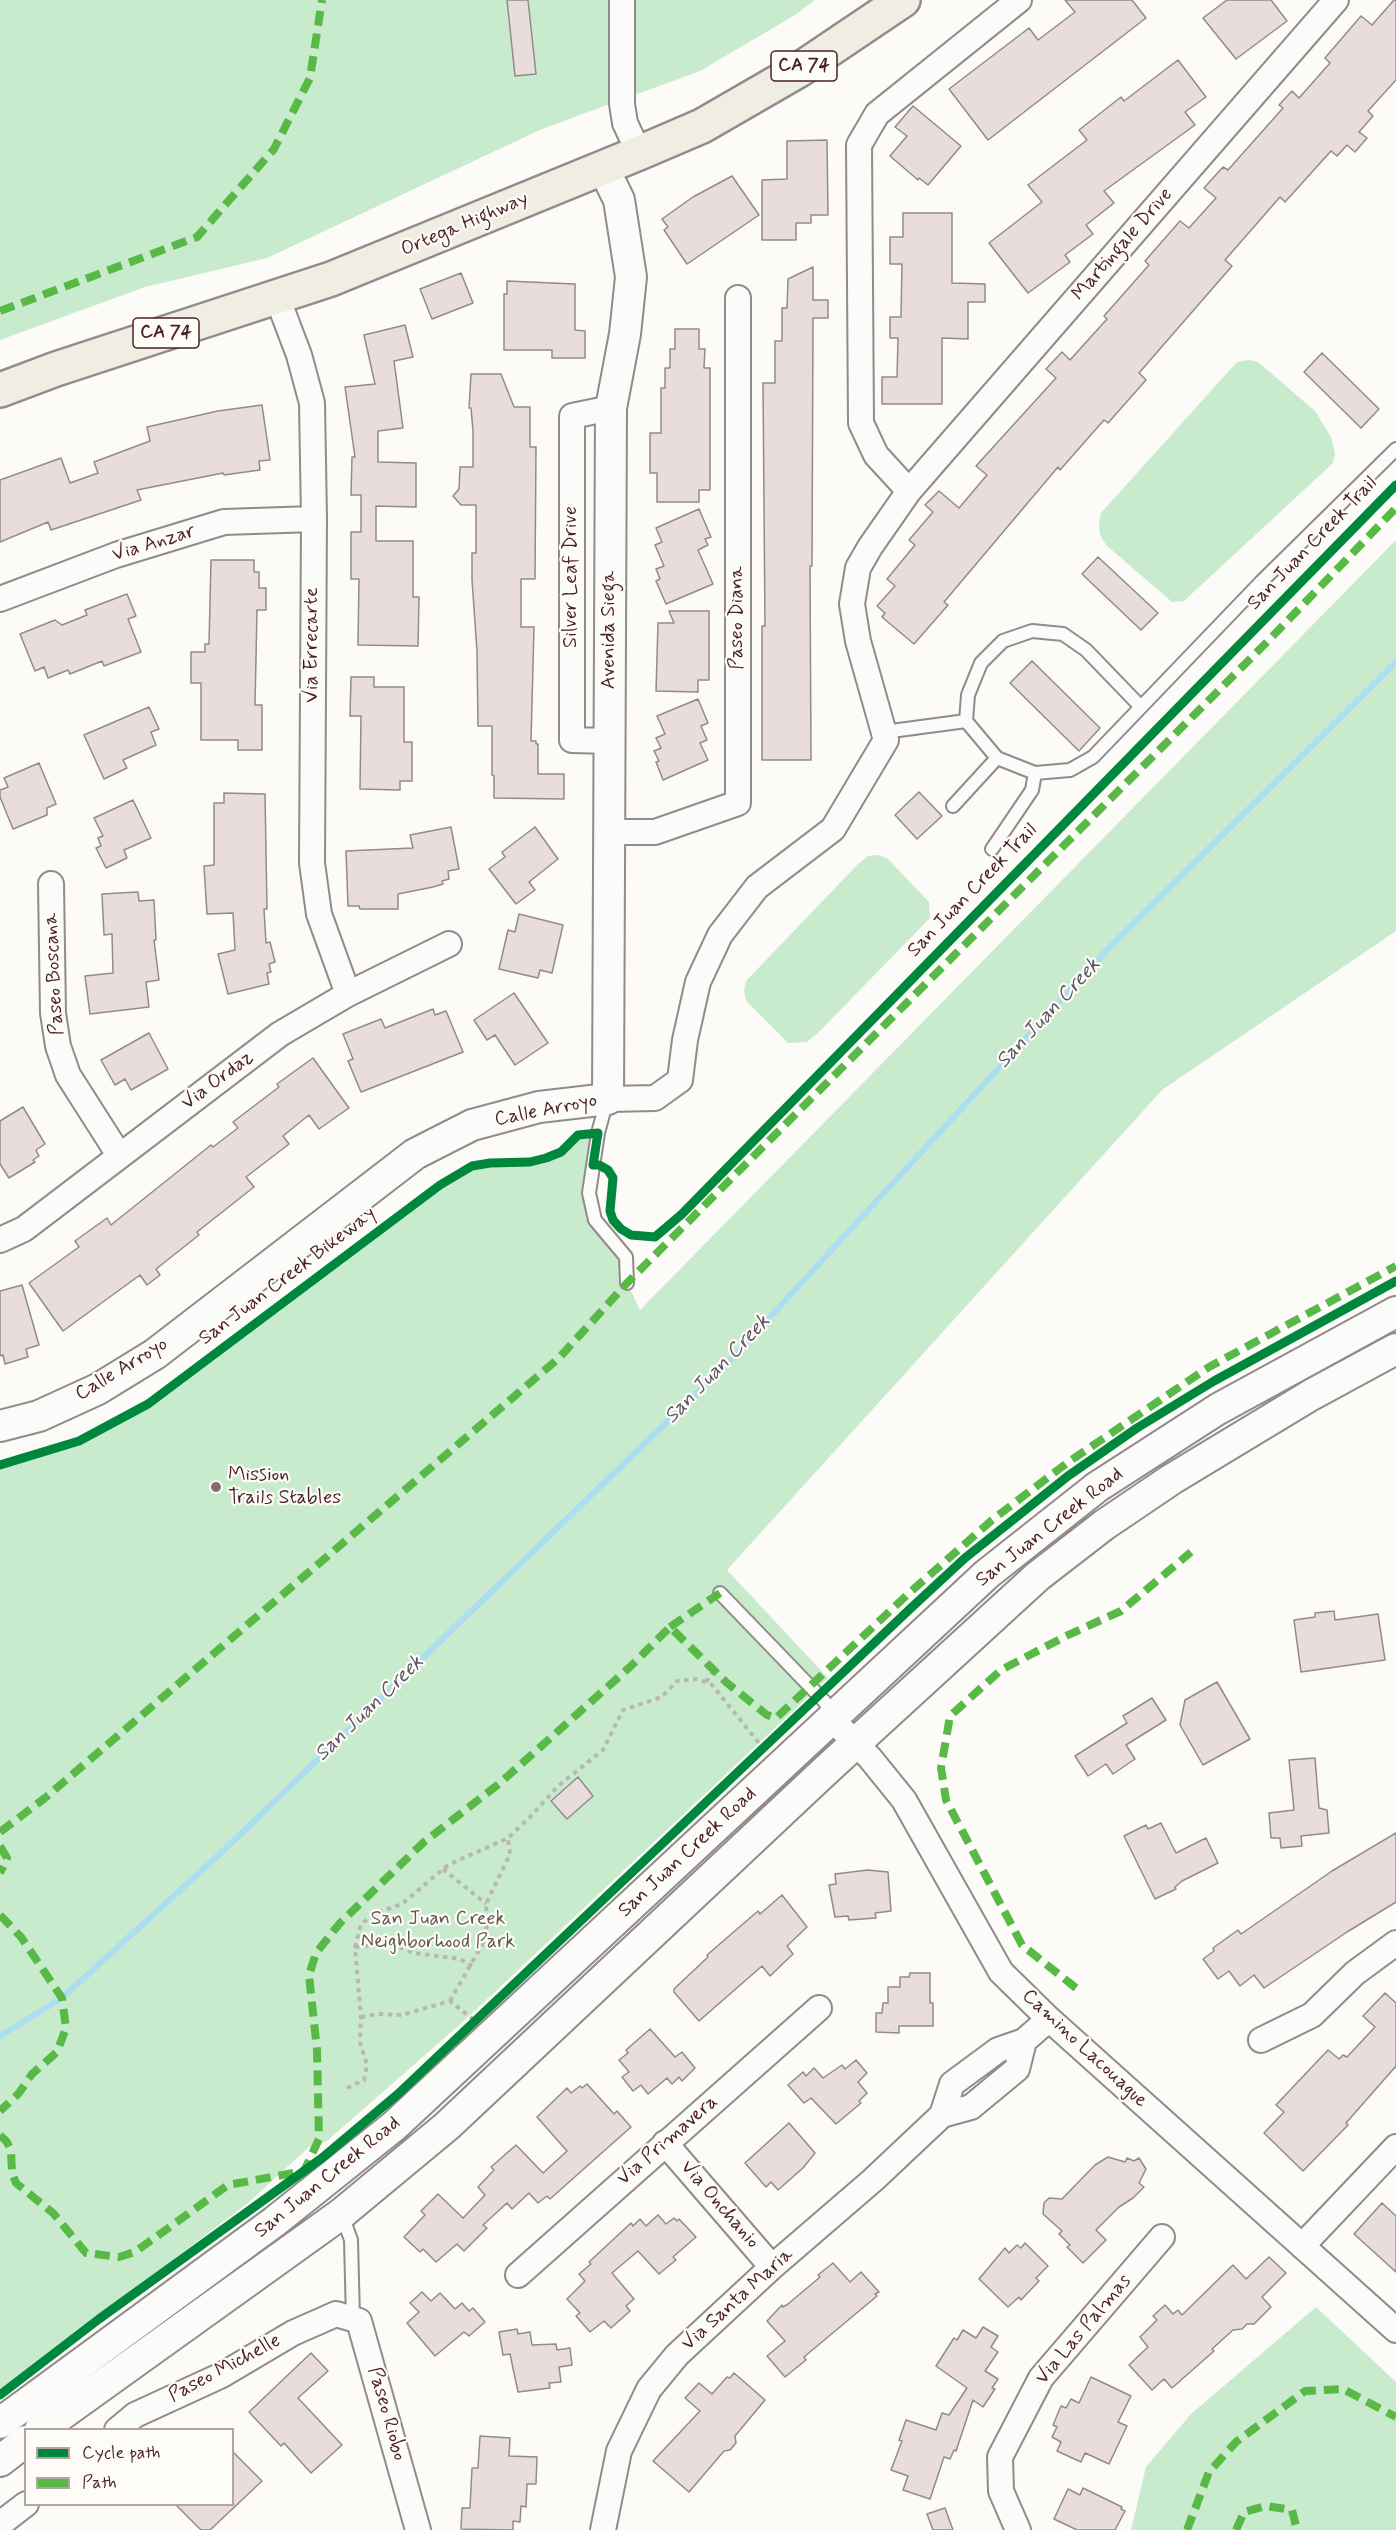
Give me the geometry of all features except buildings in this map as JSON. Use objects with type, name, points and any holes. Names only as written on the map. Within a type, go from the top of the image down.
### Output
[{"type":"main road","name":"Ortega Highway","points":[[0,390],[56,369],[331,279],[382,260],[702,126],[799,70],[903,0]]},
{"type":"street","points":[[622,0],[622,104],[625,123],[639,153]]},
{"type":"street","points":[[909,491],[876,455],[861,423],[859,145],[877,114],[1019,0]]},
{"type":"street","name":"Martingale Drive","points":[[884,732],[858,641],[852,604],[858,568],[870,547],[909,491],[1336,0]]},
{"type":"street","name":"Avenida Siega","points":[[603,167],[619,200],[631,277],[625,334],[610,408],[608,1099]]},
{"type":"street","name":"Via Errecarte","points":[[277,297],[299,355],[312,403],[314,519],[312,863],[319,914],[348,994]]},
{"type":"street","name":"Paseo Diana","points":[[609,832],[655,832],[738,803],[738,298]]},
{"type":"street","name":"Via Anzar","points":[[0,599],[116,555],[224,522],[314,519]]},
{"type":"street","points":[[608,1099],[655,1098],[680,1080],[685,1040],[698,982],[720,935],[757,887],[833,829],[886,740],[884,732]]},
{"type":"street","name":"Paseo Boscana","points":[[51,884],[53,1013],[58,1046],[68,1075],[119,1155]]},
{"type":"street","name":"Via Ordaz","points":[[0,1240],[24,1229],[280,1034],[348,994],[450,944]]},
{"type":"street","name":"Calle Arroyo","points":[[0,1426],[39,1416],[98,1389],[155,1354],[415,1154],[472,1125],[539,1107],[608,1099]]},
{"type":"street","name":"San Juan Creek Road","points":[[0,2423],[274,2222],[394,2126],[987,1574],[1097,1487],[1218,1409],[1396,1312]]},
{"type":"street","name":"San Juan Creek Road","points":[[43,2428],[341,2214],[447,2126],[855,1743],[1038,1576],[1104,1525],[1172,1479],[1301,1401],[1396,1349]]},
{"type":"street","name":"Camino Lacouague","points":[[832,1719],[870,1758],[904,1800],[1001,1972],[1049,2019],[1396,2330]]},
{"type":"street","points":[[1261,2040],[1312,2015],[1355,1973],[1396,1942]]},
{"type":"street","name":"Via Primavera","points":[[518,2275],[819,2008]]},
{"type":"street","name":"Via Santa Maria","points":[[942,2115],[952,2084],[998,2050],[1024,2041],[1049,2019]]},
{"type":"street","name":"Via Santa Maria","points":[[603,2530],[619,2451],[649,2389],[676,2355],[772,2267],[866,2187],[942,2115],[971,2107],[1017,2069],[1024,2041]]},
{"type":"street","points":[[975,2067],[992,2090]]},
{"type":"street","name":"Via Onchanio","points":[[665,2143],[772,2267]]},
{"type":"street","points":[[1302,2246],[1396,2147]]},
{"type":"street","name":"Via Las Palmas","points":[[1018,2530],[1001,2492],[1000,2457],[1041,2378],[1162,2237]]},
{"type":"street","name":"Paseo Michelle","points":[[119,2428],[135,2415],[222,2375],[293,2332],[344,2317]]},
{"type":"street","name":"Paseo Riobo","points":[[344,2317],[359,2321],[418,2530]]},
{"type":"street","points":[[0,2460],[24,2442]]},
{"type":"street","points":[[0,2524],[24,2506]]},
{"type":"lane","points":[[1141,707],[1086,650],[1063,634],[1032,632],[1003,641],[981,663],[968,695],[966,721],[997,758],[1035,773],[1070,770],[1093,757],[1262,581],[1396,449]]},
{"type":"lane","points":[[884,732],[966,721]]},
{"type":"lane","points":[[953,806],[997,758]]},
{"type":"lane","points":[[992,849],[1032,790],[1035,773]]},
{"type":"lane","points":[[608,1099],[598,1133],[589,1193],[595,1220],[626,1257],[627,1283]]},
{"type":"lane","points":[[720,1593],[825,1702],[832,1719]]},
{"type":"lane","points":[[341,2214],[351,2240],[344,2317]]},
{"type":"path","points":[[706,1682],[714,1670]]},
{"type":"path","points":[[347,2088],[364,2080],[367,2065],[360,2042],[361,2017],[355,1947],[361,1924],[376,1913],[402,1904],[448,1864],[508,1838],[557,1787],[603,1750],[623,1710],[662,1697],[677,1681],[698,1679],[712,1685],[763,1748]]},
{"type":"path","points":[[754,1756],[771,1741]]},
{"type":"path","points":[[361,2017],[378,2014],[402,2015],[450,2001],[472,1966],[483,1943],[487,1924],[486,1904],[510,1854],[508,1838]]},
{"type":"path","points":[[443,1869],[486,1904]]},
{"type":"path","points":[[355,1947],[391,1944],[414,1953],[460,1959],[472,1966]]},
{"type":"path","points":[[450,2001],[475,2020]]},
{"type":"path","points":[[466,2029],[483,2013]]},
{"type":"green space","points":[[0,0],[815,0],[795,15],[700,71],[542,129],[267,258],[145,287],[0,340]]},
{"type":"green space","points":[[1249,360],[1258,362],[1315,411],[1331,437],[1335,453],[1333,463],[1184,601],[1172,602],[1106,545],[1100,535],[1101,513],[1237,362]]},
{"type":"green space","name":"San Juan Creek Neighborhood Park","points":[[1396,540],[1396,931],[1162,1090],[727,1570],[828,1678],[465,2020],[327,2141],[309,2147],[248,2203],[0,2390],[0,1465],[79,1441],[148,1404],[450,1177],[472,1166],[530,1162],[561,1152],[578,1135],[598,1133],[589,1193],[595,1220],[626,1257],[627,1283],[640,1310]]},
{"type":"green space","points":[[878,855],[887,858],[929,902],[930,918],[818,1033],[807,1042],[788,1043],[746,1001],[744,990],[746,981],[858,864],[868,856]]},
{"type":"green space","points":[[1316,2307],[1396,2382],[1396,2530],[1131,2530],[1146,2467],[1191,2414]]},
{"type":"waterway","name":"San Juan Creek","points":[[0,2036],[62,1998],[222,1852],[726,1365],[1108,949],[1396,662]]},
{"type":"marked path","points":[[0,311],[197,237],[274,149],[310,78],[322,0]]},
{"type":"marked path","points":[[0,1832],[45,1798],[559,1358],[627,1283],[1266,643],[1396,508]]},
{"type":"marked path","points":[[0,2135],[7,2142],[11,2151],[12,2173],[16,2183],[53,2213],[86,2253],[119,2257],[135,2252],[228,2185],[304,2171],[319,2139],[317,2050],[309,1975],[316,1953],[340,1923],[424,1842],[500,1783],[631,1666],[670,1627],[727,1683],[767,1715],[776,1718],[907,1595],[992,1520],[1067,1463],[1209,1367],[1396,1266]]},
{"type":"marked path","points":[[1076,1988],[1022,1945],[946,1800],[941,1768],[950,1716],[1001,1670],[1066,1636],[1121,1611],[1191,1552]]},
{"type":"marked path","points":[[670,1627],[720,1593]]},
{"type":"marked path","points":[[0,1846],[7,1858],[0,1873]]},
{"type":"marked path","points":[[0,1915],[21,1937],[62,1998],[66,2028],[57,2052],[32,2074],[19,2093],[0,2111]]},
{"type":"marked path","points":[[1187,2530],[1209,2472],[1236,2442],[1305,2391],[1343,2389],[1396,2417]]},
{"type":"marked path","points":[[1236,2530],[1244,2512],[1266,2506],[1292,2510],[1297,2530]]},
{"type":"cycle path","name":"San Juan Creek Trail","points":[[0,1465],[79,1441],[148,1404],[440,1185],[472,1166],[530,1162],[546,1158],[561,1152],[578,1135],[598,1133],[593,1165],[599,1165],[608,1170],[613,1178],[610,1211],[613,1220],[631,1235],[655,1237],[682,1214],[1396,485]]},
{"type":"cycle path","points":[[0,2395],[99,2319],[322,2158],[398,2094],[965,1558],[1068,1476],[1137,1428],[1214,1381],[1396,1281]]},
{"type":"place","name":"Mission Trails Stables","points":[[216,1487]]}]
